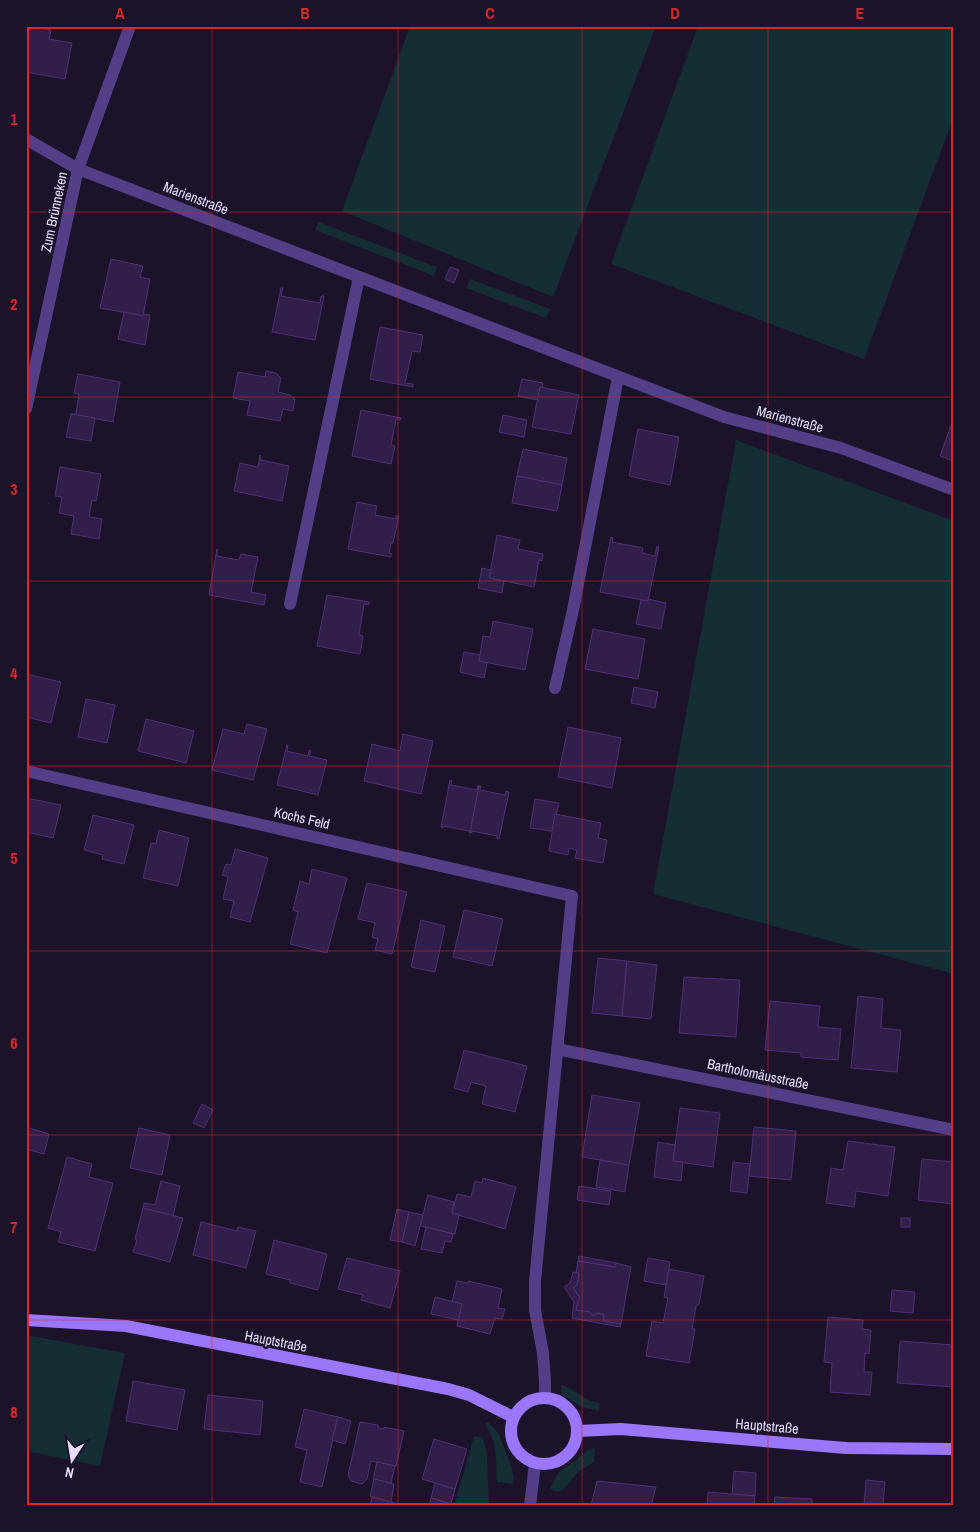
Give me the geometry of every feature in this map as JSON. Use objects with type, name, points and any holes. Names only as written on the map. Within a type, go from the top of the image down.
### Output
[{"type":"main road","name":"Hauptstraße","points":[[26,1320],[126,1326],[448,1389],[469,1395],[513,1417]]},
{"type":"main road","points":[[545,1397],[557,1400],[568,1408],[575,1418],[578,1431],[572,1450],[565,1458],[556,1463],[546,1465],[535,1464],[526,1460],[514,1446],[511,1436],[513,1417],[518,1409],[526,1403],[545,1397]]},
{"type":"main road","name":"Hauptstraße","points":[[578,1431],[621,1429],[846,1448],[954,1450]]},
{"type":"street","name":"Zum Brünneken","points":[[26,409],[78,169],[130,26]]},
{"type":"street","name":"Marienstraße","points":[[26,139],[78,169],[618,377],[724,417],[840,448],[954,490]]},
{"type":"street","points":[[290,604],[359,277]]},
{"type":"street","points":[[555,688],[573,610],[618,377]]},
{"type":"street","name":"Kochs Feld","points":[[26,771],[572,896],[557,1048]]},
{"type":"street","points":[[545,1397],[546,1382],[543,1354],[535,1310],[535,1281],[557,1048]]},
{"type":"street","name":"Bartholomäusstraße","points":[[557,1048],[954,1130]]},
{"type":"street","points":[[530,1506],[535,1464]]},
{"type":"shaded area","points":[[410,26],[656,26],[553,297],[342,211]]},
{"type":"shaded area","points":[[698,26],[954,26],[954,116],[864,359],[611,264]]},
{"type":"shaded area","points":[[318,222],[437,267],[434,276],[315,230]]},
{"type":"shaded area","points":[[470,279],[550,309],[546,318],[466,288]]},
{"type":"shaded area","points":[[736,440],[954,521],[954,974],[653,894]]},
{"type":"shaded area","points":[[26,1335],[125,1353],[100,1466],[26,1451]]},
{"type":"shaded area","points":[[561,1385],[589,1400],[600,1403],[599,1411],[582,1407],[562,1395]]},
{"type":"shaded area","points":[[488,1422],[499,1434],[512,1469],[514,1477],[512,1484],[497,1482],[494,1445],[485,1424]]},
{"type":"shaded area","points":[[474,1436],[483,1438],[487,1454],[489,1506],[454,1506]]},
{"type":"shaded area","points":[[595,1448],[594,1462],[578,1472],[564,1489],[558,1492],[550,1489],[560,1471],[586,1451]]},
{"type":"building","points":[[30,26],[51,30],[49,39],[72,43],[65,79],[26,72],[26,48]]},
{"type":"building","points":[[111,259],[143,266],[140,277],[150,279],[143,316],[100,308]]},
{"type":"building","points":[[450,267],[459,270],[454,283],[445,279]]},
{"type":"building","points":[[281,288],[283,288],[281,296],[320,303],[321,296],[324,296],[315,340],[272,332]]},
{"type":"building","points":[[124,312],[143,316],[143,314],[150,315],[145,345],[118,339]]},
{"type":"building","points":[[380,327],[423,335],[420,352],[412,351],[405,383],[413,384],[413,387],[370,379]]},
{"type":"building","points":[[266,371],[276,373],[281,378],[278,392],[290,395],[295,399],[293,411],[283,409],[280,421],[247,415],[250,401],[233,398],[238,372],[265,377]]},
{"type":"building","points":[[78,374],[120,382],[113,422],[71,414],[76,414],[79,394],[74,393]]},
{"type":"building","points":[[522,379],[543,383],[542,388],[540,387],[538,400],[518,396]]},
{"type":"building","points":[[540,387],[579,395],[571,434],[532,427]]},
{"type":"building","points":[[361,410],[401,418],[400,420],[396,419],[391,445],[395,446],[391,464],[352,456]]},
{"type":"building","points":[[71,414],[95,418],[91,441],[66,437]]},
{"type":"building","points":[[503,415],[527,420],[524,437],[499,432]]},
{"type":"building","points":[[952,423],[954,423],[954,461],[940,456]]},
{"type":"building","points":[[638,429],[679,437],[670,485],[629,476]]},
{"type":"building","points":[[523,449],[567,458],[562,485],[517,476]]},
{"type":"building","points":[[260,455],[261,460],[289,466],[282,501],[234,491],[240,463],[258,467]]},
{"type":"building","points":[[60,467],[101,474],[96,501],[92,500],[89,517],[102,519],[99,539],[71,534],[74,516],[59,513],[62,497],[55,496]]},
{"type":"building","points":[[517,476],[562,485],[557,511],[512,503]]},
{"type":"building","points":[[357,502],[377,506],[375,515],[396,519],[396,516],[399,516],[389,553],[391,557],[348,549]]},
{"type":"building","points":[[497,535],[520,540],[518,549],[543,554],[542,561],[539,560],[534,587],[489,578]]},
{"type":"building","points":[[611,537],[613,538],[612,542],[643,548],[642,553],[655,556],[657,546],[659,547],[648,601],[600,592]]},
{"type":"building","points":[[217,549],[217,556],[239,560],[241,554],[258,557],[251,592],[266,595],[264,605],[209,595]]},
{"type":"building","points":[[482,568],[491,570],[489,578],[504,581],[502,593],[478,588]]},
{"type":"building","points":[[327,595],[369,602],[369,605],[364,604],[359,635],[363,636],[360,654],[317,646]]},
{"type":"building","points":[[648,599],[666,603],[661,629],[636,624],[641,600],[648,601]]},
{"type":"building","points":[[493,621],[533,629],[525,670],[479,661],[483,636],[490,637]]},
{"type":"building","points":[[593,629],[645,639],[638,679],[585,669]]},
{"type":"building","points":[[464,652],[480,655],[479,661],[487,663],[484,678],[460,672]]},
{"type":"building","points":[[26,674],[61,682],[51,723],[26,717]]},
{"type":"building","points":[[634,687],[658,692],[655,708],[631,703]]},
{"type":"building","points":[[86,699],[115,705],[107,743],[78,737]]},
{"type":"building","points":[[146,719],[194,731],[186,763],[138,751]]},
{"type":"building","points":[[247,724],[267,729],[253,780],[212,770],[223,729],[244,734]]},
{"type":"building","points":[[568,727],[621,738],[612,788],[558,777]]},
{"type":"building","points":[[403,734],[433,741],[421,794],[364,781],[372,744],[400,751]]},
{"type":"building","points":[[287,745],[287,751],[308,756],[309,750],[311,751],[309,756],[327,760],[318,795],[277,785]]},
{"type":"building","points":[[450,780],[452,781],[451,785],[477,790],[479,786],[470,833],[469,831],[441,827]]},
{"type":"building","points":[[479,786],[481,786],[480,790],[505,795],[506,791],[509,792],[499,839],[497,836],[472,831],[470,833]]},
{"type":"building","points":[[26,798],[61,805],[53,838],[26,832]]},
{"type":"building","points":[[535,799],[559,803],[552,831],[530,828]]},
{"type":"building","points":[[555,814],[601,823],[598,838],[607,840],[603,863],[575,858],[577,850],[569,848],[568,855],[549,851]]},
{"type":"building","points":[[93,815],[134,825],[124,864],[102,859],[103,855],[84,850]]},
{"type":"building","points":[[159,830],[189,838],[178,886],[143,878],[151,843],[156,844]]},
{"type":"building","points":[[235,849],[268,858],[250,922],[230,917],[234,901],[223,899],[228,877],[222,875],[226,864],[231,865]]},
{"type":"building","points":[[312,869],[347,878],[327,953],[290,944],[298,912],[293,910],[300,881],[309,884]]},
{"type":"building","points":[[367,883],[407,892],[392,954],[375,950],[378,939],[372,937],[375,923],[358,919]]},
{"type":"building","points":[[464,910],[503,919],[492,966],[453,957]]},
{"type":"building","points":[[421,920],[445,926],[435,972],[411,967]]},
{"type":"building","points":[[598,958],[627,961],[622,1016],[592,1013]]},
{"type":"building","points":[[627,961],[657,965],[651,1019],[622,1016]]},
{"type":"building","points":[[684,977],[740,980],[736,1037],[679,1033]]},
{"type":"building","points":[[858,996],[883,999],[881,1028],[901,1030],[897,1072],[851,1068]]},
{"type":"building","points":[[770,1001],[820,1006],[818,1027],[841,1029],[838,1060],[801,1057],[801,1053],[765,1050]]},
{"type":"building","points":[[464,1050],[527,1066],[515,1112],[482,1104],[486,1086],[471,1082],[468,1092],[454,1088]]},
{"type":"building","points":[[592,1095],[640,1103],[629,1165],[582,1157]]},
{"type":"building","points":[[202,1104],[213,1110],[204,1128],[193,1123]]},
{"type":"building","points":[[680,1108],[720,1113],[713,1167],[673,1161]]},
{"type":"building","points":[[26,1127],[49,1134],[44,1154],[26,1149]]},
{"type":"building","points":[[754,1127],[796,1131],[791,1180],[749,1176]]},
{"type":"building","points":[[139,1128],[170,1135],[162,1175],[130,1168]]},
{"type":"building","points":[[848,1141],[895,1147],[888,1196],[856,1191],[854,1207],[826,1203],[831,1168],[843,1170]]},
{"type":"building","points":[[658,1142],[675,1145],[673,1161],[683,1162],[681,1181],[654,1177]]},
{"type":"building","points":[[67,1157],[92,1164],[89,1177],[113,1183],[95,1251],[58,1242],[61,1232],[48,1228]]},
{"type":"building","points":[[922,1159],[954,1162],[954,1204],[918,1200]]},
{"type":"building","points":[[600,1160],[629,1165],[625,1192],[596,1187]]},
{"type":"building","points":[[733,1162],[750,1164],[747,1193],[730,1191]]},
{"type":"building","points":[[483,1178],[516,1187],[505,1229],[452,1213],[457,1194],[471,1197],[475,1181],[482,1183]]},
{"type":"building","points":[[161,1181],[180,1186],[173,1216],[143,1208],[144,1203],[155,1205]]},
{"type":"building","points":[[579,1186],[611,1191],[609,1205],[577,1200]]},
{"type":"building","points":[[428,1195],[454,1202],[452,1213],[459,1215],[455,1234],[420,1226]]},
{"type":"building","points":[[143,1208],[183,1218],[170,1262],[133,1252]]},
{"type":"building","points":[[397,1209],[409,1212],[402,1242],[390,1240]]},
{"type":"building","points":[[409,1212],[423,1215],[415,1246],[402,1242]]},
{"type":"building","points":[[901,1218],[910,1218],[910,1227],[901,1227]]},
{"type":"building","points":[[201,1222],[237,1231],[238,1227],[256,1231],[246,1268],[193,1255]]},
{"type":"building","points":[[426,1227],[453,1234],[451,1242],[445,1241],[442,1253],[421,1249]]},
{"type":"building","points":[[274,1240],[327,1254],[318,1290],[290,1283],[290,1280],[266,1274]]},
{"type":"building","points":[[579,1256],[616,1263],[615,1267],[578,1261]]},
{"type":"building","points":[[347,1258],[400,1271],[390,1308],[361,1300],[363,1295],[338,1289]]},
{"type":"building","points":[[648,1258],[670,1262],[666,1285],[644,1281]]},
{"type":"building","points":[[578,1261],[615,1267],[616,1263],[631,1267],[621,1324],[603,1321],[604,1315],[598,1313],[593,1316],[590,1312],[576,1310],[580,1298],[573,1288],[577,1285]]},
{"type":"building","points":[[669,1269],[704,1276],[692,1329],[695,1329],[689,1363],[646,1356],[652,1321],[663,1323],[668,1298],[664,1297]]},
{"type":"building","points":[[573,1272],[579,1273],[577,1285],[573,1288],[580,1298],[576,1310],[590,1312],[593,1316],[598,1313],[604,1315],[603,1321],[621,1324],[620,1327],[572,1318],[574,1302],[564,1287],[570,1283]]},
{"type":"building","points":[[457,1281],[468,1283],[468,1281],[502,1289],[498,1308],[505,1309],[502,1319],[495,1318],[490,1334],[457,1326],[462,1304],[452,1302]]},
{"type":"building","points":[[892,1290],[915,1292],[913,1313],[890,1311]]},
{"type":"building","points":[[435,1297],[462,1304],[458,1320],[431,1314]]},
{"type":"building","points":[[828,1317],[863,1320],[862,1329],[871,1330],[869,1354],[865,1353],[864,1372],[872,1372],[870,1395],[830,1392],[832,1363],[824,1362]]},
{"type":"building","points":[[900,1341],[954,1345],[953,1387],[897,1383]]},
{"type":"building","points":[[133,1381],[185,1390],[177,1430],[126,1421]]},
{"type":"building","points":[[208,1395],[263,1401],[260,1435],[204,1429]]},
{"type":"building","points":[[304,1409],[338,1417],[322,1487],[300,1482],[307,1450],[295,1447]]},
{"type":"building","points":[[338,1417],[351,1421],[345,1444],[332,1440]]},
{"type":"building","points":[[360,1422],[378,1425],[378,1428],[384,1429],[384,1427],[404,1431],[396,1466],[371,1461],[367,1479],[362,1484],[351,1481],[348,1475]]},
{"type":"building","points":[[434,1439],[467,1449],[455,1489],[422,1479]]},
{"type":"building","points":[[377,1462],[395,1466],[391,1483],[373,1479]]},
{"type":"building","points":[[734,1471],[756,1473],[755,1496],[732,1494]]},
{"type":"building","points":[[374,1479],[394,1484],[391,1502],[370,1496]]},
{"type":"building","points":[[866,1480],[885,1482],[883,1506],[864,1506]]},
{"type":"building","points":[[597,1481],[656,1487],[651,1506],[591,1506]]},
{"type":"building","points":[[435,1483],[455,1489],[451,1504],[431,1498]]},
{"type":"building","points":[[708,1492],[755,1496],[754,1506],[707,1506]]},
{"type":"building","points":[[372,1497],[391,1502],[403,1506],[370,1506]]},
{"type":"building","points":[[775,1497],[812,1499],[812,1506],[774,1506]]},
{"type":"building","points":[[431,1498],[451,1504],[451,1506],[429,1506]]}]
